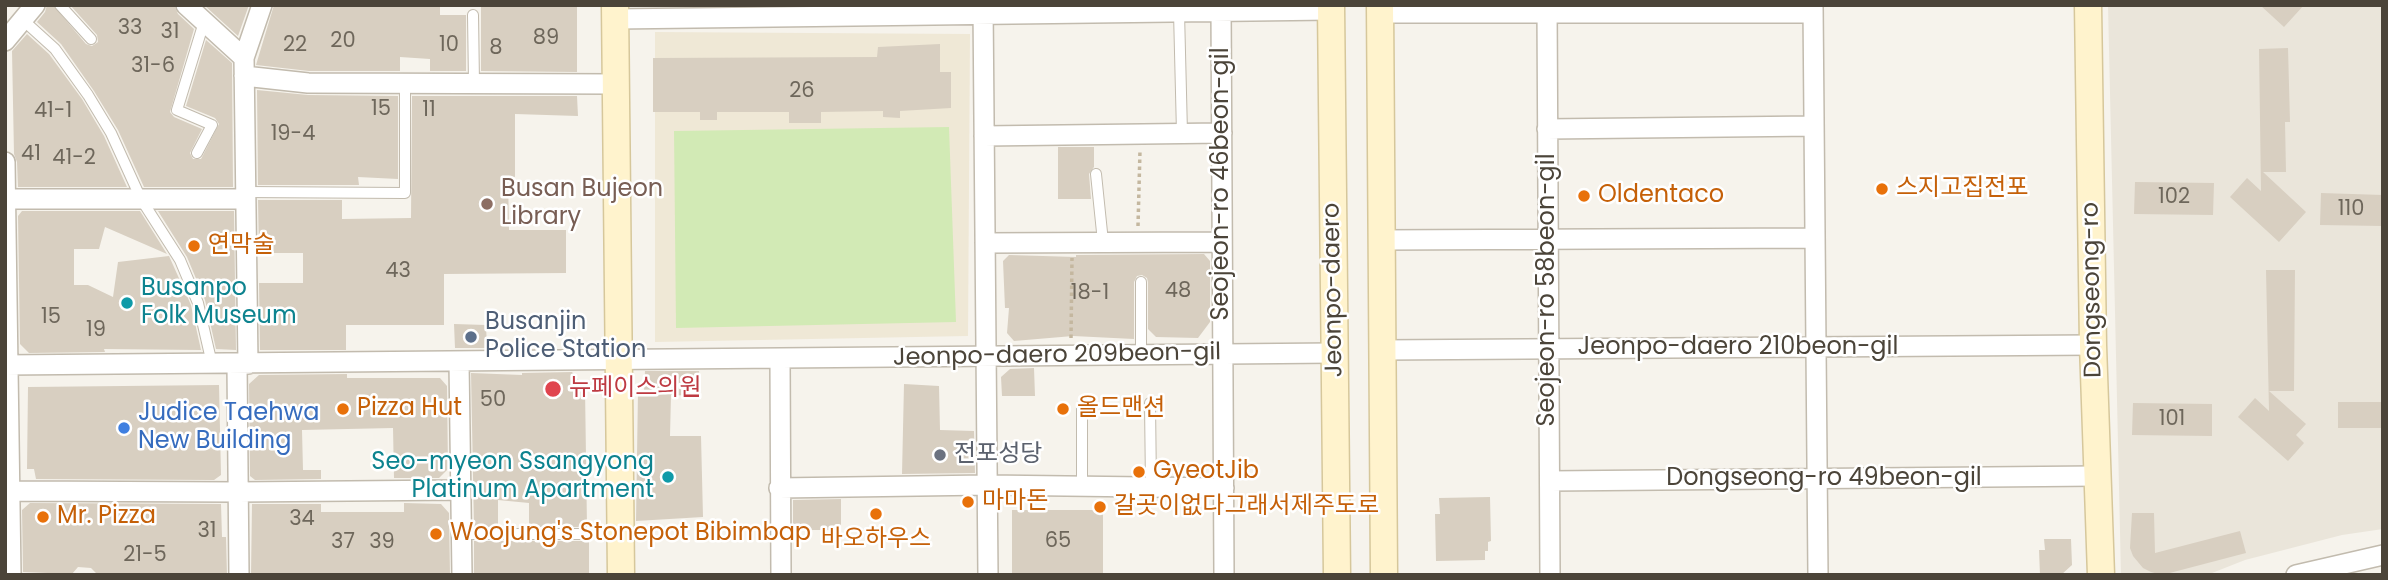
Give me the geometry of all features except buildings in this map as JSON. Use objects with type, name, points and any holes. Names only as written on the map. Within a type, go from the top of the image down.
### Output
[{"type":"main road","name":"Dongseong-ro","points":[[2088,5],[2093,345],[2101,575]]},
{"type":"main road","name":"Jeonpo-daero","points":[[1331,8],[1337,575]]},
{"type":"main road","name":"Jeonpo-daero","points":[[1381,8],[1384,575]]},
{"type":"main road","points":[[615,12],[621,575]]},
{"type":"street","points":[[186,5],[244,67],[308,83],[616,84]]},
{"type":"street","points":[[239,575],[244,67],[262,5]]},
{"type":"street","points":[[615,12],[1124,9],[1179,12],[1221,8],[1331,8]]},
{"type":"street","name":"Seojeon-ro 46beon-gil","points":[[1221,8],[1224,575]]},
{"type":"street","points":[[1381,8],[1814,9],[1818,575]]},
{"type":"street","points":[[983,10],[988,575]]},
{"type":"street","name":"Seojeon-ro 58beon-gil","points":[[1547,10],[1550,575]]},
{"type":"street","points":[[5,41],[29,13]]},
{"type":"street","points":[[1547,129],[1814,126]]},
{"type":"street","points":[[984,136],[1222,133]]},
{"type":"street","points":[[5,162],[11,575]]},
{"type":"street","points":[[6,199],[141,199],[244,195]]},
{"type":"street","points":[[1382,240],[1814,238]]},
{"type":"street","points":[[985,243],[1222,242]]},
{"type":"street","name":"Jeonpo-daero 210beon-gil","points":[[1383,350],[2093,345]]},
{"type":"street","name":"Jeonpo-daero 209beon-gil","points":[[7,365],[1335,353]]},
{"type":"street","points":[[780,359],[781,575]]},
{"type":"street","points":[[459,362],[462,575]]},
{"type":"street","name":"Dongseong-ro 49beon-gil","points":[[1550,481],[2097,476]]},
{"type":"street","points":[[779,488],[987,485],[1224,488]]},
{"type":"street","points":[[10,491],[460,490]]},
{"type":"street","points":[[2296,575],[2383,555]]},
{"type":"lane","points":[[60,5],[91,39]]},
{"type":"lane","points":[[1179,12],[1182,134]]},
{"type":"lane","points":[[29,13],[88,95],[111,134],[141,199],[180,260],[198,303],[212,364]]},
{"type":"lane","points":[[473,15],[474,83]]},
{"type":"lane","points":[[197,153],[212,125],[177,110],[204,22]]},
{"type":"lane","points":[[244,195],[405,193],[405,83]]},
{"type":"lane","points":[[1096,174],[1103,242]]},
{"type":"lane","points":[[1141,282],[1141,355]]},
{"type":"lane","name":"Jeonpo-daero 209beon-gil","points":[[1150,403],[1151,487]]},
{"type":"lane","name":"Jeonpo-daero 209beon-gil","points":[[1082,406],[1082,486]]},
{"type":"lane","points":[[461,534],[588,534]]},
{"type":"path","points":[[1138,242],[1140,134]]},
{"type":"path","points":[[1071,356],[1072,242]]},
{"type":"shaded area","points":[[2108,5],[2383,5],[2383,529],[2342,535],[2245,560],[2207,575],[2121,575]]},
{"type":"shaded area","points":[[655,32],[970,34],[968,336],[655,342]]},
{"type":"green space","points":[[949,127],[956,322],[676,328],[674,131]]},
{"type":"place","name":"스지고집전포","points":[[1882,189]]},
{"type":"place","name":"Oldentaco","points":[[1584,196]]},
{"type":"place","name":"Busan Bujeon Library","points":[[487,204]]},
{"type":"place","name":"연막술","points":[[194,246]]},
{"type":"place","name":"Busanpo Folk Museum","points":[[127,303]]},
{"type":"place","name":"Busanjin Police Station","points":[[471,337]]},
{"type":"place","name":"뉴페이스의원","points":[[553,389]]},
{"type":"place","name":"Pizza Hut","points":[[343,409]]},
{"type":"place","name":"올드맨션","points":[[1063,409]]},
{"type":"place","name":"Judice Taehwa New Building","points":[[124,428]]},
{"type":"place","name":"전포성당","points":[[940,455]]},
{"type":"place","name":"GyeotJib","points":[[1139,472]]},
{"type":"place","name":"Seo-myeon Ssangyong Platinum Apartment","points":[[668,477]]},
{"type":"place","name":"마마돈","points":[[968,502]]},
{"type":"place","name":"갈곳이없다그래서제주도로","points":[[1100,507]]},
{"type":"place","name":"바오하우스","points":[[876,514]]},
{"type":"place","name":"Mr. Pizza","points":[[43,517]]},
{"type":"place","name":"Woojung's Stonepot Bibimbap","points":[[436,534]]}]
